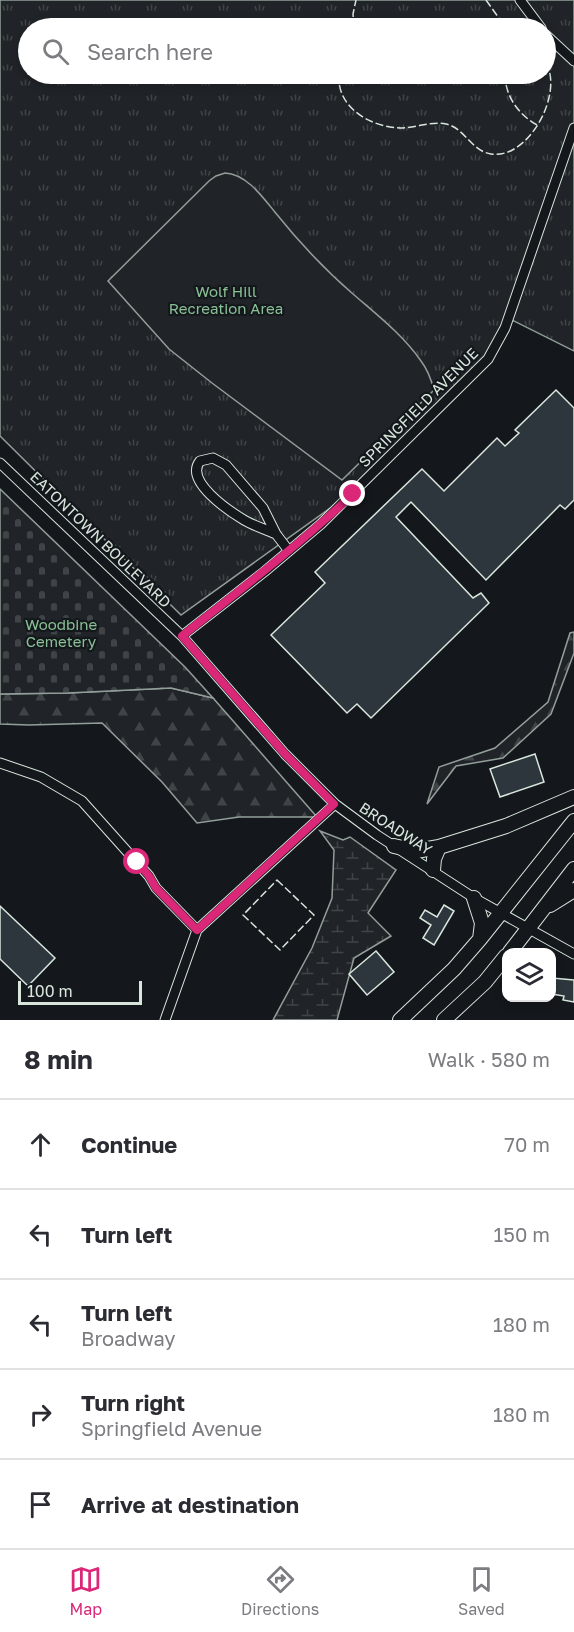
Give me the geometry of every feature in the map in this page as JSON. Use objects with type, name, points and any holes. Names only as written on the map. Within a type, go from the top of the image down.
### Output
[{"type":"highway","points":[[394,846],[417,851],[438,847],[506,826],[574,797]]},
{"type":"highway","points":[[400,1020],[454,969],[574,821]]},
{"type":"highway","points":[[433,870],[438,847]]},
{"type":"highway","points":[[513,948],[574,869]]},
{"type":"highway","points":[[543,909],[574,890]]},
{"type":"highway","points":[[474,898],[482,923],[480,939]]},
{"type":"highway","points":[[444,1020],[485,982],[502,962]]},
{"type":"street","points":[[520,0],[534,18]]},
{"type":"street","points":[[556,44],[574,61]]},
{"type":"street","name":"SPRINGFIELD AVENUE","points":[[182,636],[289,551],[353,494],[479,369],[492,353],[505,328],[574,128]]},
{"type":"street","points":[[276,534],[246,522],[209,494],[195,473],[200,461],[213,458],[226,465],[263,508],[276,534],[289,551]]},
{"type":"street","name":"EATONTOWN BOULEVARD","points":[[0,463],[182,636]]},
{"type":"street","name":"BROADWAY","points":[[182,636],[285,754],[334,804],[474,898],[574,954]]},
{"type":"street","points":[[0,763],[41,777],[82,801],[149,876],[156,888],[197,930]]},
{"type":"street","points":[[165,1020],[197,930],[334,804]]},
{"type":"green space","name":"Wolf Hill Recreation Area","points":[[0,0],[574,0],[574,351],[508,318],[486,359],[354,491],[181,615],[0,436]]},
{"type":"green space","points":[[225,173],[240,177],[253,187],[322,265],[406,342],[423,364],[430,378],[434,390],[342,480],[169,349],[108,281],[209,181]]},
{"type":"green space","name":"Woodbine Cemetery","points":[[0,489],[185,667],[213,698],[171,688],[0,694]]},
{"type":"green space","points":[[574,632],[574,653],[551,714],[503,758],[456,766],[427,804],[439,767],[495,748],[548,702],[570,633]]},
{"type":"green space","points":[[171,688],[213,698],[317,817],[239,817],[197,823],[162,782],[102,723],[0,724],[0,694]]},
{"type":"green space","points":[[320,831],[343,840],[350,837],[396,870],[368,913],[391,936],[354,958],[337,1020],[273,1020],[312,948],[332,898],[334,850]]},
{"type":"building","points":[[556,390],[574,408],[574,500],[565,509],[560,505],[486,580],[411,502],[396,517],[473,598],[481,593],[489,603],[371,718],[357,704],[347,713],[271,635],[325,583],[315,572],[422,469],[444,491],[497,438],[505,446],[519,433],[515,430]]},
{"type":"building","points":[[535,754],[544,782],[500,797],[490,769]]},
{"type":"building","points":[[444,905],[454,911],[434,945],[423,938],[431,925],[420,918],[425,910],[437,917]]},
{"type":"building","points":[[0,906],[55,958],[28,986],[0,959]]},
{"type":"building","points":[[376,951],[394,972],[367,995],[349,974]]},
{"type":"building","points":[[556,978],[574,980],[574,1002],[563,1000],[564,996],[556,995]]},
{"type":"fence","points":[[353,18],[356,0]]},
{"type":"fence","points":[[486,0],[499,18]]},
{"type":"fence","points":[[340,84],[343,96],[349,105],[357,113],[377,124],[400,128],[434,123],[446,124],[453,126],[478,149],[491,154],[505,153],[518,147],[529,136],[546,107],[550,84]]},
{"type":"fence","points":[[506,84],[514,104],[537,125]]},
{"type":"fence","points":[[277,880],[314,915],[280,950],[243,915],[277,880]]},
{"type":"route","points":[[137,862],[156,888],[197,930],[334,804],[285,754],[182,636],[264,572],[353,494]]}]
